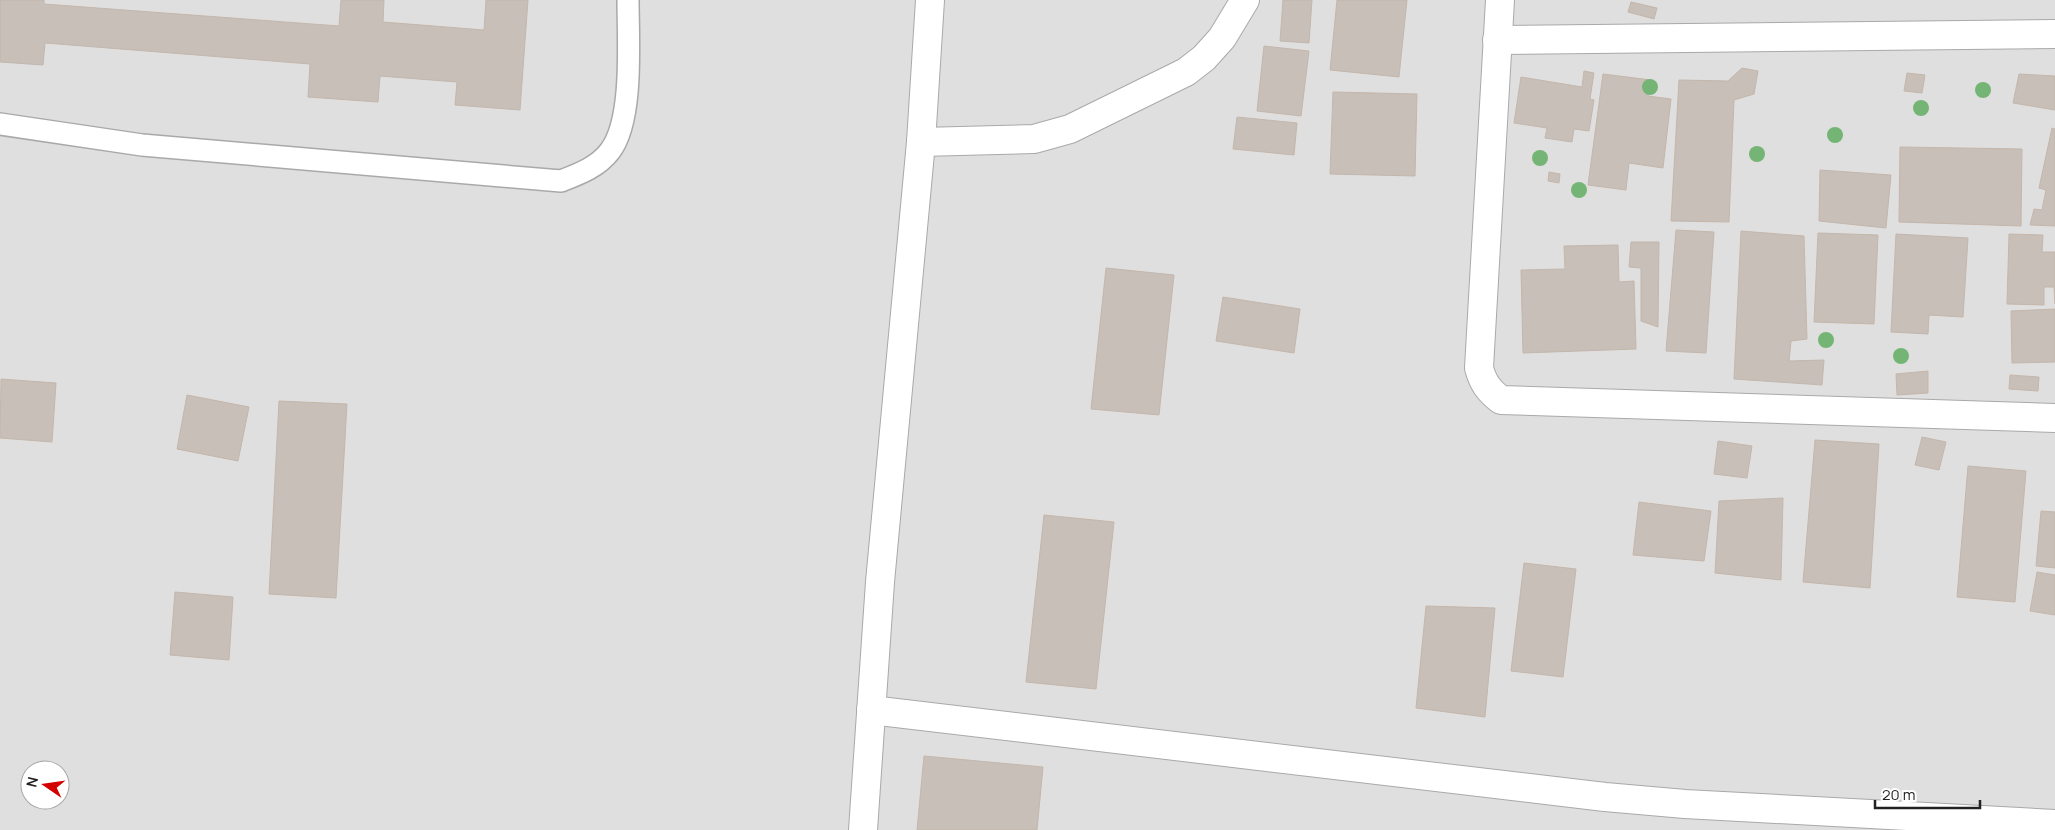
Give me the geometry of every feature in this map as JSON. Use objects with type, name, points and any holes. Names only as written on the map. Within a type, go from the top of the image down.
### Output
[{"type":"street","points":[[863,830],[880,582],[921,142],[930,0]]},
{"type":"street","points":[[921,142],[1034,139],[1070,129],[1186,72],[1204,58],[1222,38],[1245,0]]},
{"type":"street","points":[[1500,0],[1479,368],[1482,380],[1490,392],[1502,400],[2055,418]]},
{"type":"street","points":[[1497,40],[2055,34]]},
{"type":"street","points":[[871,710],[1604,798],[2055,824]]},
{"type":"lane","points":[[0,124],[142,144],[561,181],[585,172],[610,151],[622,124],[627,82],[628,0]]},
{"type":"shaded area","points":[[0,0],[2055,0],[2055,830],[0,830]]},
{"type":"building","points":[[0,0],[44,0],[44,4],[339,26],[341,0],[384,0],[383,22],[484,30],[486,0],[528,0],[520,110],[455,105],[457,82],[380,76],[378,102],[308,97],[310,64],[45,43],[43,65],[0,62]]},
{"type":"building","points":[[1283,0],[1312,0],[1309,43],[1280,41]]},
{"type":"building","points":[[1337,0],[1407,0],[1399,77],[1330,70]]},
{"type":"building","points":[[1631,2],[1657,8],[1654,19],[1628,12]]},
{"type":"building","points":[[1264,46],[1309,51],[1301,116],[1257,111]]},
{"type":"building","points":[[1742,68],[1758,71],[1754,94],[1734,100],[1729,222],[1671,221],[1679,80],[1728,81]]},
{"type":"building","points":[[1584,71],[1594,73],[1590,99],[1594,100],[1589,131],[1574,129],[1572,142],[1545,138],[1547,128],[1514,123],[1521,77],[1582,87]]},
{"type":"building","points":[[1907,73],[1925,75],[1922,93],[1904,91]]},
{"type":"building","points":[[1603,74],[1651,80],[1648,96],[1671,99],[1663,168],[1629,163],[1626,190],[1588,185]]},
{"type":"building","points":[[2019,74],[2055,76],[2055,110],[2013,103]]},
{"type":"building","points":[[1333,92],[1417,94],[1415,176],[1330,174]]},
{"type":"building","points":[[1237,117],[1297,123],[1294,155],[1233,149]]},
{"type":"building","points":[[2052,128],[2055,129],[2055,226],[2030,225],[2034,209],[2042,210],[2046,190],[2039,188]]},
{"type":"building","points":[[1900,147],[2022,149],[2021,226],[1899,222]]},
{"type":"building","points":[[1820,170],[1891,175],[1886,228],[1819,221]]},
{"type":"building","points":[[1549,172],[1560,174],[1559,183],[1548,181]]},
{"type":"building","points":[[1676,230],[1714,232],[1706,353],[1666,351]]},
{"type":"building","points":[[1741,231],[1804,236],[1807,339],[1791,341],[1789,361],[1824,360],[1822,385],[1734,379]]},
{"type":"building","points":[[1818,233],[1878,235],[1874,324],[1814,322]]},
{"type":"building","points":[[1896,234],[1968,238],[1963,317],[1929,315],[1928,334],[1891,332]]},
{"type":"building","points":[[2009,234],[2043,235],[2042,252],[2055,252],[2055,304],[2054,287],[2044,287],[2044,305],[2007,304]]},
{"type":"building","points":[[1631,242],[1659,242],[1658,327],[1641,321],[1641,268],[1629,267]]},
{"type":"building","points":[[1618,245],[1619,282],[1634,281],[1636,349],[1523,353],[1521,270],[1565,269],[1564,246]]},
{"type":"building","points":[[1106,268],[1174,275],[1159,415],[1091,409]]},
{"type":"building","points":[[1223,297],[1300,309],[1294,353],[1216,341]]},
{"type":"building","points":[[2055,309],[2055,362],[2012,363],[2011,311]]},
{"type":"building","points":[[1928,371],[1928,393],[1897,395],[1896,374]]},
{"type":"building","points":[[2010,375],[2039,377],[2038,391],[2009,389]]},
{"type":"building","points":[[1,379],[56,383],[52,442],[0,438]]},
{"type":"building","points":[[187,395],[249,407],[238,461],[177,449]]},
{"type":"building","points":[[279,401],[347,404],[336,598],[269,594]]},
{"type":"building","points":[[1922,437],[1946,442],[1939,470],[1915,465]]},
{"type":"building","points":[[1815,440],[1879,444],[1870,588],[1803,582]]},
{"type":"building","points":[[1718,441],[1752,446],[1747,478],[1714,474]]},
{"type":"building","points":[[1968,466],[2026,471],[2015,602],[1957,597]]},
{"type":"building","points":[[1783,498],[1781,580],[1715,573],[1719,501]]},
{"type":"building","points":[[1639,502],[1711,511],[1704,561],[1633,555]]},
{"type":"building","points":[[2041,511],[2055,512],[2055,568],[2036,566]]},
{"type":"building","points":[[1044,515],[1114,522],[1096,689],[1026,682]]},
{"type":"building","points":[[1524,563],[1576,569],[1563,677],[1511,671]]},
{"type":"building","points":[[2037,572],[2055,575],[2055,615],[2030,611]]},
{"type":"building","points":[[175,592],[233,597],[229,660],[170,655]]},
{"type":"building","points":[[1426,606],[1495,608],[1485,717],[1416,708]]},
{"type":"building","points":[[924,756],[1043,767],[1037,830],[917,830]]}]
